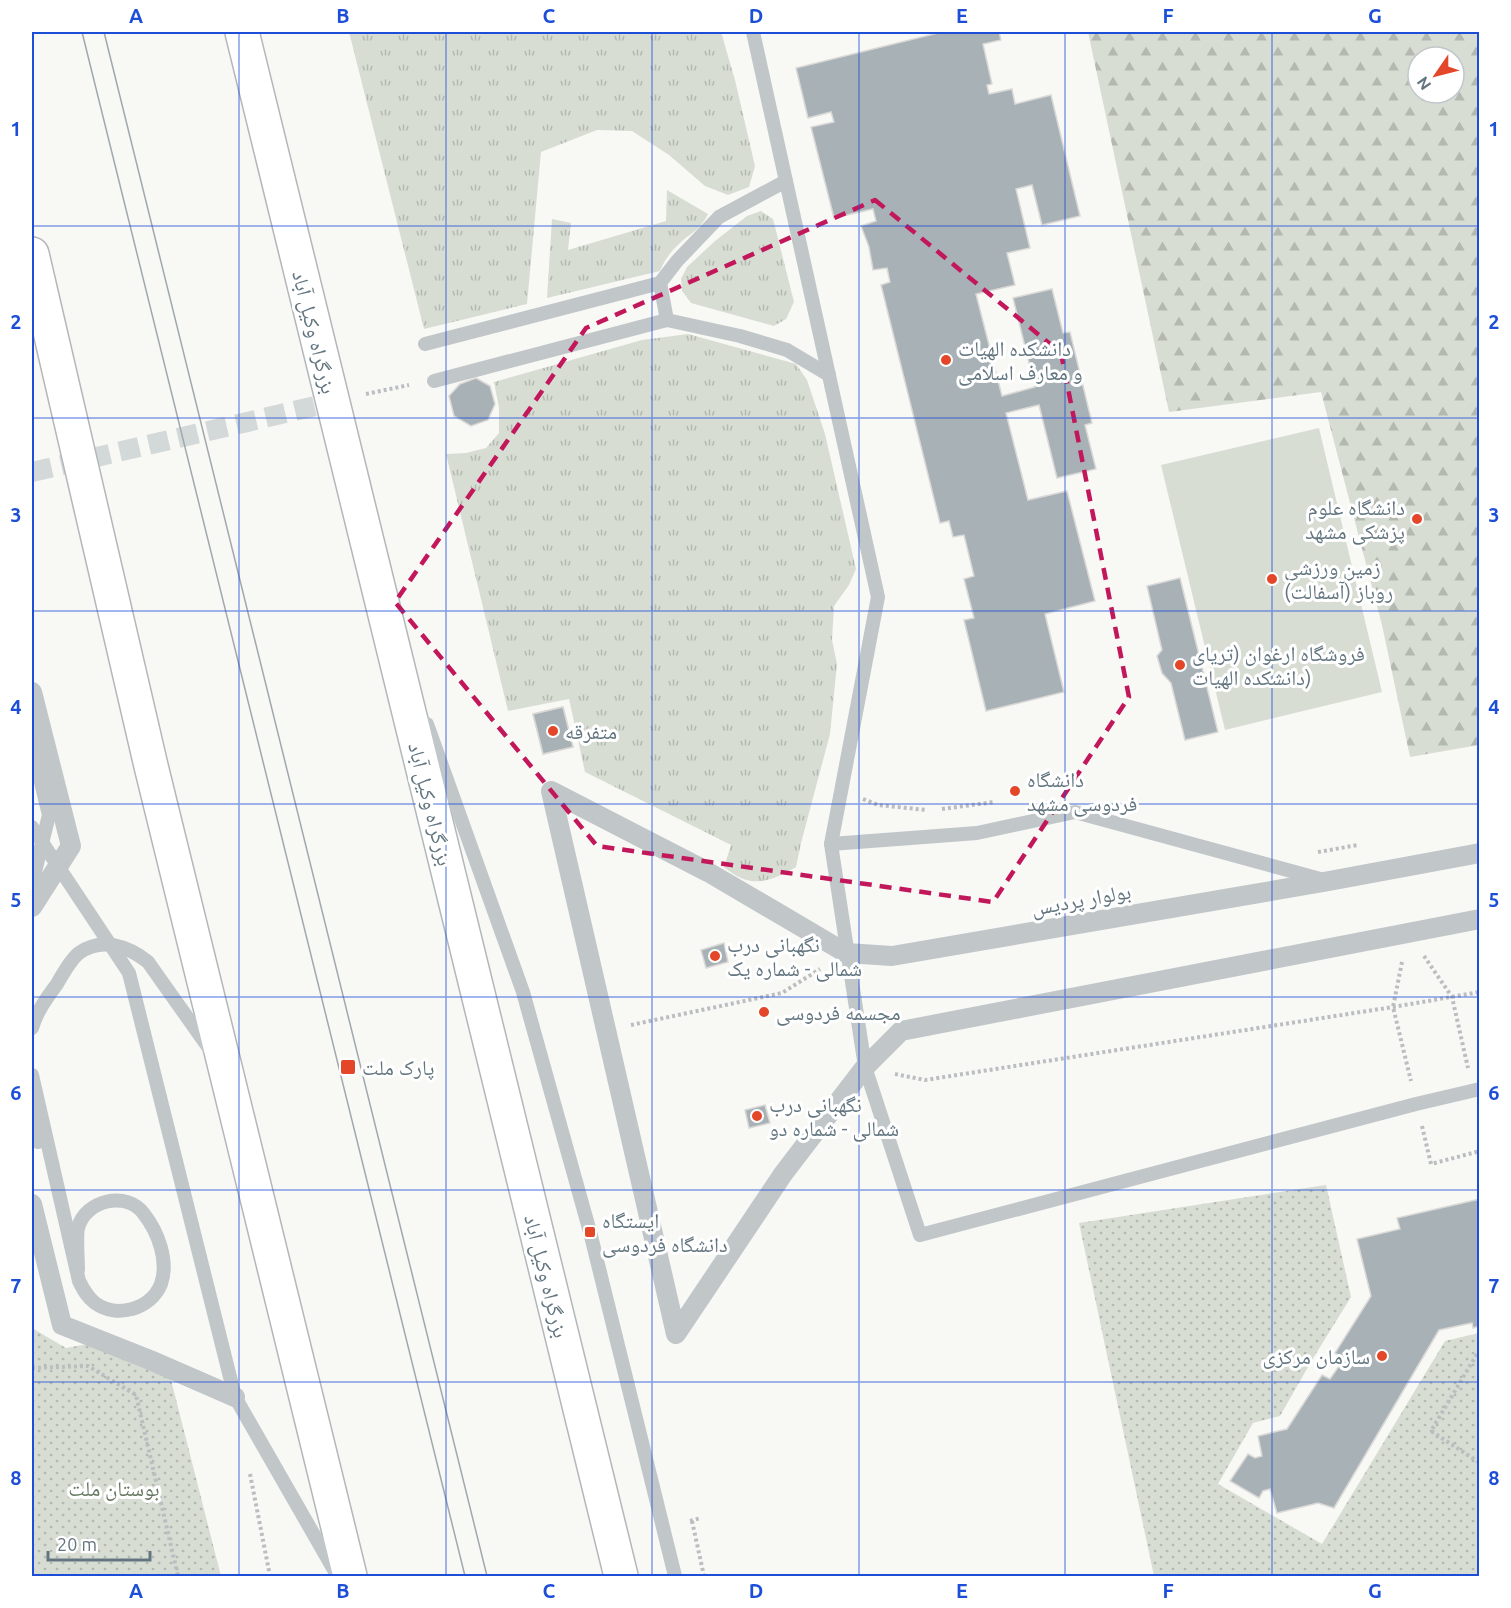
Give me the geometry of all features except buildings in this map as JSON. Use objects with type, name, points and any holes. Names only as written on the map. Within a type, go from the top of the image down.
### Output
[{"type":"highway","name":"بزرگراه وکیل آباد","points":[[242,32],[621,1576]]},
{"type":"highway","points":[[32,254],[151,766],[350,1576]]},
{"type":"street","points":[[32,692],[71,846],[32,907]]},
{"type":"street","name":"بولوار پردیس","points":[[606,1030],[551,791],[708,872],[846,953],[892,956],[1479,853]]},
{"type":"street","points":[[606,1030],[676,1334],[783,1174],[865,1067],[901,1031],[1479,919]]},
{"type":"street","points":[[32,1204],[62,1325],[235,1397]]},
{"type":"lane","points":[[753,32],[878,597],[831,844],[865,1067],[920,1235],[1416,1104],[1477,1090]]},
{"type":"lane","points":[[425,344],[660,283],[677,261],[719,217],[786,181]]},
{"type":"lane","points":[[660,283],[667,320]]},
{"type":"lane","points":[[434,381],[667,320],[740,336],[787,350],[829,375]]},
{"type":"lane","points":[[378,587],[523,992],[590,1232],[675,1576]]},
{"type":"lane","points":[[32,745],[49,815],[32,884]]},
{"type":"lane","points":[[831,844],[977,833],[1075,812],[1329,881]]},
{"type":"lane","points":[[32,827],[129,973],[235,1397],[338,1576]]},
{"type":"lane","points":[[32,1028],[36,1014],[77,954],[97,946],[119,946],[135,951],[147,962],[226,1072]]},
{"type":"lane","points":[[32,1075],[68,1235],[74,1258],[76,1269],[79,1281],[85,1293],[96,1304],[123,1311],[135,1309],[156,1293],[162,1282],[163,1263],[160,1245],[153,1227],[142,1211],[134,1205],[115,1200],[102,1202],[83,1217],[78,1228],[78,1270],[74,1259],[64,1227],[32,1119]]},
{"type":"path","points":[[360,396],[409,385]]},
{"type":"path","points":[[1408,933],[1452,997],[1477,1090]]},
{"type":"path","points":[[1408,933],[1393,1007],[1431,1164],[1479,1151]]},
{"type":"path","points":[[606,1030],[782,993],[846,953]]},
{"type":"path","points":[[865,1067],[925,1080],[1479,992]]},
{"type":"path","points":[[1479,1349],[1431,1431],[1479,1463]]},
{"type":"path","points":[[32,1368],[88,1366],[136,1395],[177,1576]]},
{"type":"path","points":[[248,1464],[270,1576]]},
{"type":"path","points":[[692,1521],[704,1576]]},
{"type":"highlighted area","points":[[875,200],[1061,353],[1129,697],[993,902],[597,846],[395,602],[586,328]]},
{"type":"green space","points":[[349,32],[721,32],[755,166],[749,187],[728,195],[705,186],[669,155],[632,131],[597,130],[541,152],[527,304],[424,329]]},
{"type":"green space","name":"دانشگاه علوم پزشکی مشهد","points":[[1088,32],[1479,32],[1479,745],[1410,757],[1382,625],[1321,392],[1169,412]]},
{"type":"green space","points":[[667,190],[708,214],[698,228],[673,250],[660,271],[547,298],[552,219],[571,223],[568,250],[666,221]]},
{"type":"green space","points":[[761,211],[773,219],[794,302],[786,319],[774,326],[691,303],[682,291],[681,279],[687,267],[747,216]]},
{"type":"green space","points":[[688,334],[796,364],[807,380],[825,434],[856,569],[849,585],[834,606],[832,640],[837,664],[830,734],[796,867],[768,880],[751,881],[733,874],[724,867],[731,845],[585,772],[569,699],[508,711],[446,454],[466,453],[486,448],[499,433],[499,408],[494,382],[642,340]]},
{"type":"green space","name":"زمین ورزشی روباز (آسفالت)","points":[[1319,428],[1382,692],[1225,730],[1161,465]]},
{"type":"green space","points":[[1326,1185],[1351,1297],[1280,1416],[1253,1423],[1218,1484],[1322,1544],[1445,1341],[1479,1333],[1479,1576],[1154,1576],[1079,1223]]},
{"type":"green space","name":"بوستان ملت","points":[[32,1328],[66,1348],[115,1339],[169,1372],[221,1576],[32,1576]]},
{"type":"tunnel","points":[[32,472],[350,398]]},
{"type":"tram line","points":[[82,32],[465,1576]]},
{"type":"tram line","points":[[104,32],[487,1576]]},
{"type":"place","name":"دانشکده الهیات و معارف اسلامی","points":[[946,360]]},
{"type":"place","name":"دانشگاه علوم پزشکی مشهد","points":[[1417,519]]},
{"type":"place","name":"زمین ورزشی روباز (آسفالت)","points":[[1272,579]]},
{"type":"place","name":"فروشگاه ارغوان (تریای دانشکده الهیات)","points":[[1180,665]]},
{"type":"place","name":"متفرقه","points":[[553,731]]},
{"type":"place","name":"دانشگاه فردوسی مشهد","points":[[1015,791]]},
{"type":"place","name":"نگهبانی درب شمالی - شماره یک","points":[[715,956]]},
{"type":"place","name":"مجسمه فردوسی","points":[[764,1012]]},
{"type":"place","name":"پارک ملت","points":[[348,1067]]},
{"type":"place","name":"نگهبانی درب شمالی - شماره دو","points":[[757,1116]]},
{"type":"place","name":"ایستگاه دانشگاه فردوسی","points":[[590,1232]]},
{"type":"place","name":"سازمان مرکزی","points":[[1382,1356]]}]
